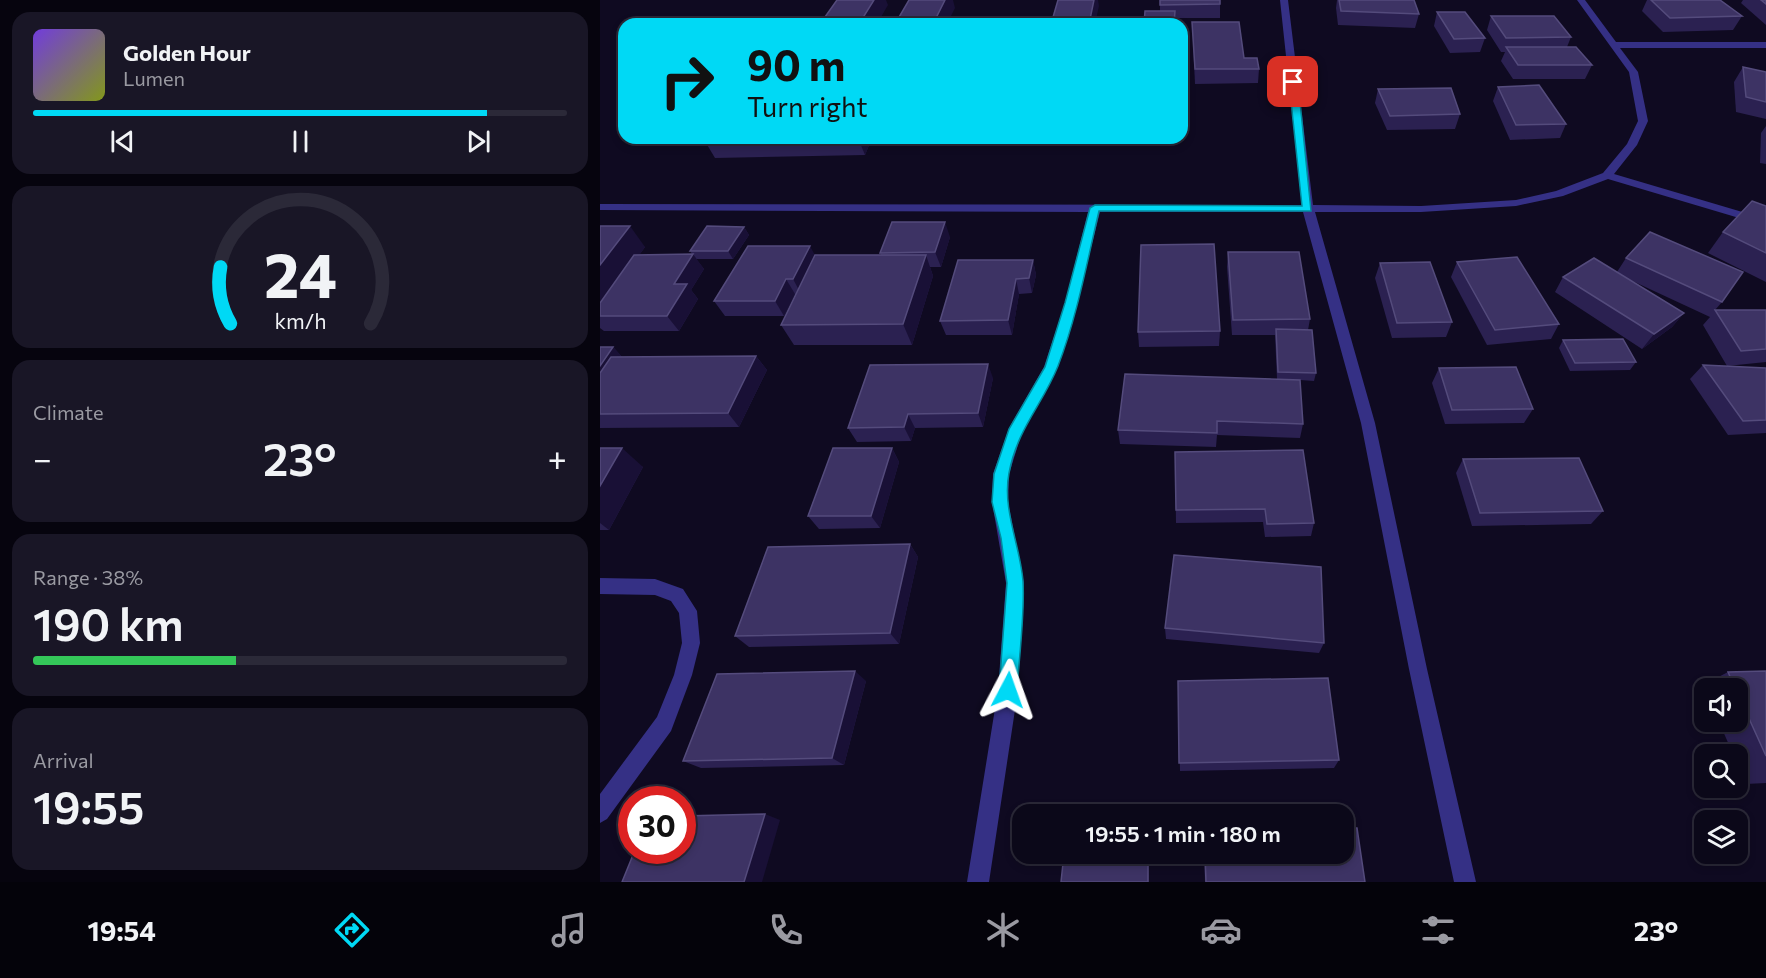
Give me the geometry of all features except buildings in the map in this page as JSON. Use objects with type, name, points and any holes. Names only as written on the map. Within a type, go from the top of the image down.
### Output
[{"type":"street","points":[[1284,0],[1308,209],[1368,423],[1418,669],[1465,882]]},
{"type":"street","points":[[600,207],[1421,209],[1516,203],[1559,194],[1607,175],[1632,145],[1643,121],[1633,72],[1581,0]]},
{"type":"street","points":[[1615,45],[1766,45]]},
{"type":"street","points":[[1607,175],[1766,223]]},
{"type":"street","points":[[978,882],[1008,690],[1014,593],[1008,538],[1000,502],[1001,474],[1016,429],[1052,367],[1095,208]]},
{"type":"street","points":[[600,586],[655,587],[677,596],[688,610],[691,643],[683,675],[664,724],[600,812]]},
{"type":"route","points":[[1008,690],[1015,583],[1000,502],[1001,474],[1016,429],[1052,367],[1095,208],[1308,209],[1293,82]]}]
